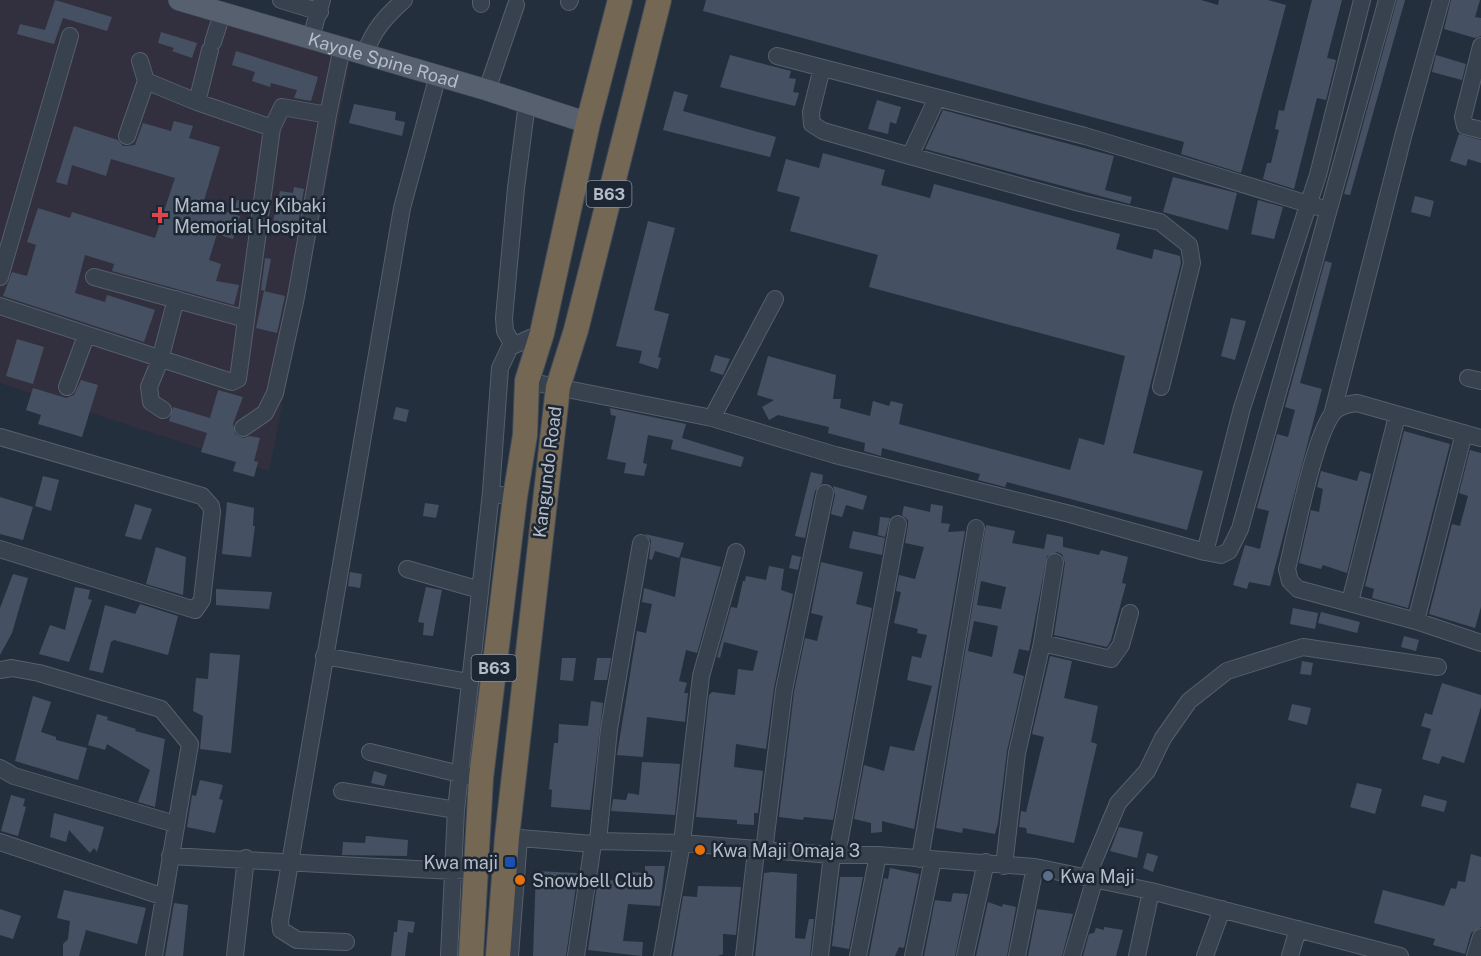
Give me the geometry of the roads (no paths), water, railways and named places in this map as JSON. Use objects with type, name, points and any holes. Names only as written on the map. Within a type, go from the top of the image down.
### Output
[{"type":"highway","name":"Kangundo Road","points":[[471,956],[464,869],[470,777],[525,435],[527,381],[542,333],[588,123],[621,0]]},
{"type":"highway","name":"Kangundo Road","points":[[498,956],[513,837],[558,387],[576,330],[659,0]]},
{"type":"main road","name":"Kayole Spine Road","points":[[178,0],[438,75],[588,123]]},
{"type":"street","points":[[281,0],[321,6],[311,37]]},
{"type":"street","points":[[365,54],[370,37],[382,20],[404,0]]},
{"type":"street","points":[[1205,552],[1242,408],[1318,175],[1362,0]]},
{"type":"street","points":[[527,381],[712,418],[835,455],[1070,514],[1205,552],[1221,555],[1229,552],[1240,529],[1387,0]]},
{"type":"street","points":[[1441,0],[1404,133],[1333,411],[1317,451],[1287,569],[1290,581],[1298,589],[1480,637]]},
{"type":"street","points":[[487,90],[516,5]]},
{"type":"street","points":[[197,102],[222,14]]},
{"type":"street","points":[[1359,18],[1380,24]]},
{"type":"street","points":[[0,277],[70,36]]},
{"type":"street","points":[[1481,46],[1463,117],[1465,126],[1481,130]]},
{"type":"street","points":[[243,428],[265,413],[275,393],[296,297],[342,47]]},
{"type":"street","points":[[777,56],[1085,136],[1328,210]]},
{"type":"street","points":[[127,136],[146,81],[140,61]]},
{"type":"street","points":[[822,68],[811,112],[812,124],[823,131],[1080,203],[1160,222],[1180,235],[1189,245],[1192,263],[1161,387]]},
{"type":"street","points":[[345,942],[297,940],[281,930],[280,921],[402,208],[438,75]]},
{"type":"street","points":[[146,81],[272,129]]},
{"type":"street","points":[[910,156],[937,98]]},
{"type":"street","points":[[513,345],[504,331],[504,318],[514,199],[527,103]]},
{"type":"street","points":[[0,306],[232,382],[240,373],[272,129],[282,107],[328,115]]},
{"type":"street","points":[[1318,175],[1337,180]]},
{"type":"street","points":[[94,277],[246,319]]},
{"type":"street","points":[[163,410],[151,402],[148,395],[176,299]]},
{"type":"street","points":[[712,418],[775,299]]},
{"type":"street","points":[[449,956],[464,869],[456,810],[470,777],[469,682],[491,492],[500,368],[504,357],[513,345],[542,333]]},
{"type":"street","points":[[67,387],[86,336]]},
{"type":"street","points":[[1333,411],[1347,404],[1358,403],[1397,416],[1481,438]]},
{"type":"street","points":[[1350,602],[1397,416]]},
{"type":"street","points":[[1416,621],[1464,433]]},
{"type":"street","points":[[0,436],[202,496],[212,506],[202,600],[195,610],[0,549]]},
{"type":"street","points":[[491,492],[515,497]]},
{"type":"street","points":[[744,956],[784,690],[825,494]]},
{"type":"street","points":[[820,956],[835,855],[898,524]]},
{"type":"street","points":[[913,956],[976,528]]},
{"type":"street","points":[[576,956],[595,842],[609,729],[641,543]]},
{"type":"street","points":[[662,956],[682,843],[701,676],[736,552]]},
{"type":"street","points":[[1004,866],[1017,753],[1042,643],[1055,562]]},
{"type":"street","points":[[407,569],[480,590]]},
{"type":"street","points":[[1042,643],[1112,658],[1121,645],[1130,613]]},
{"type":"street","points":[[1072,956],[1091,878],[1118,802],[1147,771],[1163,738],[1189,701],[1227,671],[1303,646],[1438,667]]},
{"type":"street","points":[[324,656],[469,682]]},
{"type":"street","points":[[0,670],[12,668],[39,673],[161,709],[190,744],[154,956]]},
{"type":"street","points":[[370,752],[470,777]]},
{"type":"street","points":[[0,768],[14,776],[175,824]]},
{"type":"street","points":[[342,792],[456,810]]},
{"type":"street","points":[[510,956],[513,837],[595,842],[682,843],[760,851],[878,855],[1035,867],[1151,891],[1298,929],[1377,953],[1400,956]]},
{"type":"street","points":[[0,842],[164,897]]},
{"type":"street","points":[[858,956],[878,855]]},
{"type":"street","points":[[170,856],[464,869]]},
{"type":"street","points":[[236,956],[246,858]]},
{"type":"street","points":[[965,956],[986,862]]},
{"type":"street","points":[[1017,956],[1035,867]]},
{"type":"street","points":[[1137,956],[1151,891]]},
{"type":"street","points":[[1205,956],[1222,909]]},
{"type":"street","points":[[1290,956],[1298,929]]},
{"type":"street","points":[[1475,956],[1481,937]]},
{"type":"place","name":"Mama Lucy Kibaki Memorial Hospital","points":[[160,215]]},
{"type":"place","name":"Kwa Maji Omaja 3","points":[[700,850]]},
{"type":"place","name":"Kwa maji","points":[[510,862]]},
{"type":"place","name":"Kwa Maji","points":[[1048,876]]},
{"type":"place","name":"Snowbell Club","points":[[520,880]]}]
